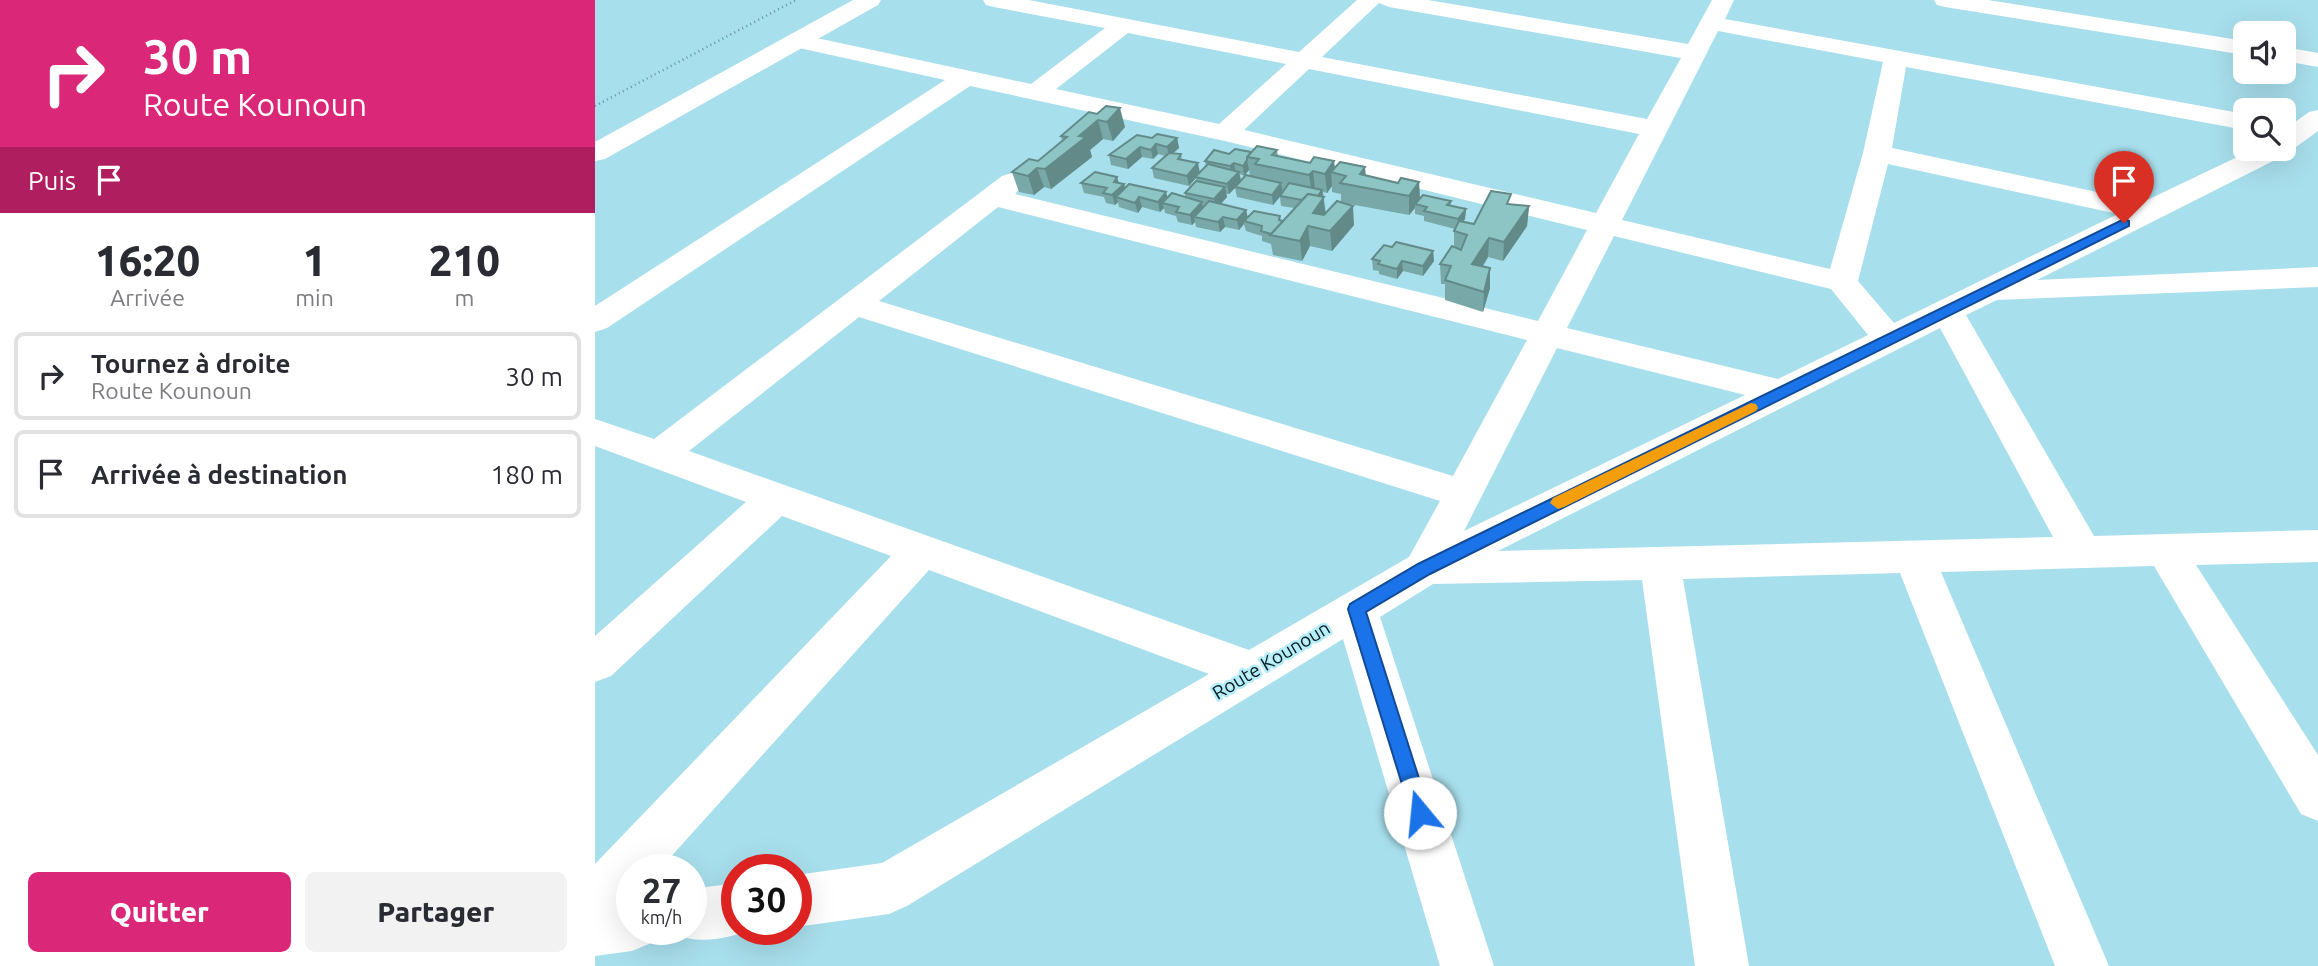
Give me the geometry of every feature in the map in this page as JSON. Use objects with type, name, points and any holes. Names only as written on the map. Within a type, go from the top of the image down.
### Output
[{"type":"street","points":[[595,153],[870,0]]},
{"type":"street","points":[[994,0],[1656,128]]},
{"type":"street","points":[[1225,133],[1370,0]]},
{"type":"street","points":[[1389,0],[1696,52]]},
{"type":"street","points":[[1945,0],[2233,46]]},
{"type":"street","points":[[2233,120],[1896,57],[1717,12],[1424,569],[2318,546]]},
{"type":"street","points":[[1035,93],[1124,25]]},
{"type":"street","points":[[798,41],[1225,133],[1843,282],[1889,339]]},
{"type":"street","points":[[2296,56],[2318,60]]},
{"type":"street","points":[[1843,282],[1878,153],[1896,57]]},
{"type":"street","points":[[595,321],[965,78]]},
{"type":"street","points":[[1077,133],[1108,108]]},
{"type":"street","points":[[1878,153],[2147,212]]},
{"type":"street","name":"Route Kounoun","points":[[812,899],[889,888],[1424,569],[2248,161]]},
{"type":"street","points":[[659,455],[1035,165]]},
{"type":"street","points":[[993,197],[1782,392]]},
{"type":"street","points":[[1986,292],[2318,277]]},
{"type":"street","points":[[854,304],[1464,494]]},
{"type":"street","points":[[1947,311],[2082,552]]},
{"type":"street","points":[[595,432],[1254,671]]},
{"type":"street","points":[[595,663],[776,498]]},
{"type":"street","points":[[2165,550],[2318,797]]},
{"type":"street","points":[[595,902],[921,551]]},
{"type":"street","points":[[1914,556],[2082,966]]},
{"type":"street","points":[[1660,562],[1722,966]]},
{"type":"street","points":[[1356,609],[1467,966]]},
{"type":"street","points":[[595,929],[616,926]]},
{"type":"path","points":[[595,106],[796,0]]},
{"type":"building","points":[[1106,106],[1120,108],[1107,122],[1098,120],[1079,136],[1086,137],[1045,169],[1037,168],[1028,176],[1012,172],[1029,159],[1038,161],[1067,137],[1061,136],[1089,112],[1097,114]]},
{"type":"building","points":[[1157,134],[1177,138],[1167,147],[1156,144],[1151,150],[1140,147],[1126,159],[1109,155],[1137,135],[1152,138]]},
{"type":"building","points":[[1257,146],[1277,150],[1272,155],[1310,163],[1314,157],[1334,161],[1325,174],[1313,171],[1309,175],[1255,164],[1259,159],[1247,157]]},
{"type":"building","points":[[1235,149],[1251,152],[1243,166],[1205,161],[1214,150],[1229,154]]},
{"type":"building","points":[[1169,153],[1181,154],[1178,159],[1198,163],[1187,176],[1152,168]]},
{"type":"building","points":[[1340,162],[1365,167],[1360,174],[1398,183],[1401,178],[1419,182],[1409,196],[1340,183],[1346,176],[1331,172]]},
{"type":"building","points":[[1208,164],[1239,172],[1227,184],[1195,177]]},
{"type":"building","points":[[1095,172],[1117,177],[1114,182],[1124,184],[1112,195],[1103,193],[1107,188],[1081,183]]},
{"type":"building","points":[[1246,175],[1281,183],[1272,195],[1235,187]]},
{"type":"building","points":[[1196,181],[1225,187],[1214,199],[1185,193]]},
{"type":"building","points":[[1289,183],[1322,190],[1318,196],[1308,194],[1302,200],[1280,196]]},
{"type":"building","points":[[1129,184],[1166,192],[1158,202],[1139,197],[1135,203],[1116,197]]},
{"type":"building","points":[[1491,191],[1511,194],[1507,204],[1529,206],[1504,242],[1489,238],[1472,264],[1490,268],[1484,292],[1445,280],[1451,266],[1440,264],[1452,246],[1461,250],[1467,235],[1454,231],[1459,221],[1474,224]]},
{"type":"building","points":[[1172,193],[1202,202],[1190,215],[1176,212],[1179,207],[1162,203]]},
{"type":"building","points":[[1308,194],[1324,197],[1313,213],[1324,215],[1337,201],[1353,206],[1330,231],[1308,226],[1300,241],[1270,235]]},
{"type":"building","points":[[1423,195],[1451,201],[1447,205],[1466,209],[1458,219],[1424,211],[1427,207],[1415,204]]},
{"type":"building","points":[[1209,201],[1246,210],[1237,220],[1223,217],[1218,222],[1194,217]]},
{"type":"building","points":[[1254,211],[1280,216],[1279,220],[1283,221],[1271,234],[1261,231],[1262,226],[1244,221]]},
{"type":"building","points":[[1396,242],[1433,251],[1423,266],[1402,261],[1397,269],[1378,264],[1380,261],[1372,259],[1384,245],[1392,247]]},
{"type":"slow traffic","points":[[1558,503],[1751,408]]},
{"type":"route","points":[[1420,813],[1356,609],[1424,569],[2124,223]]}]
